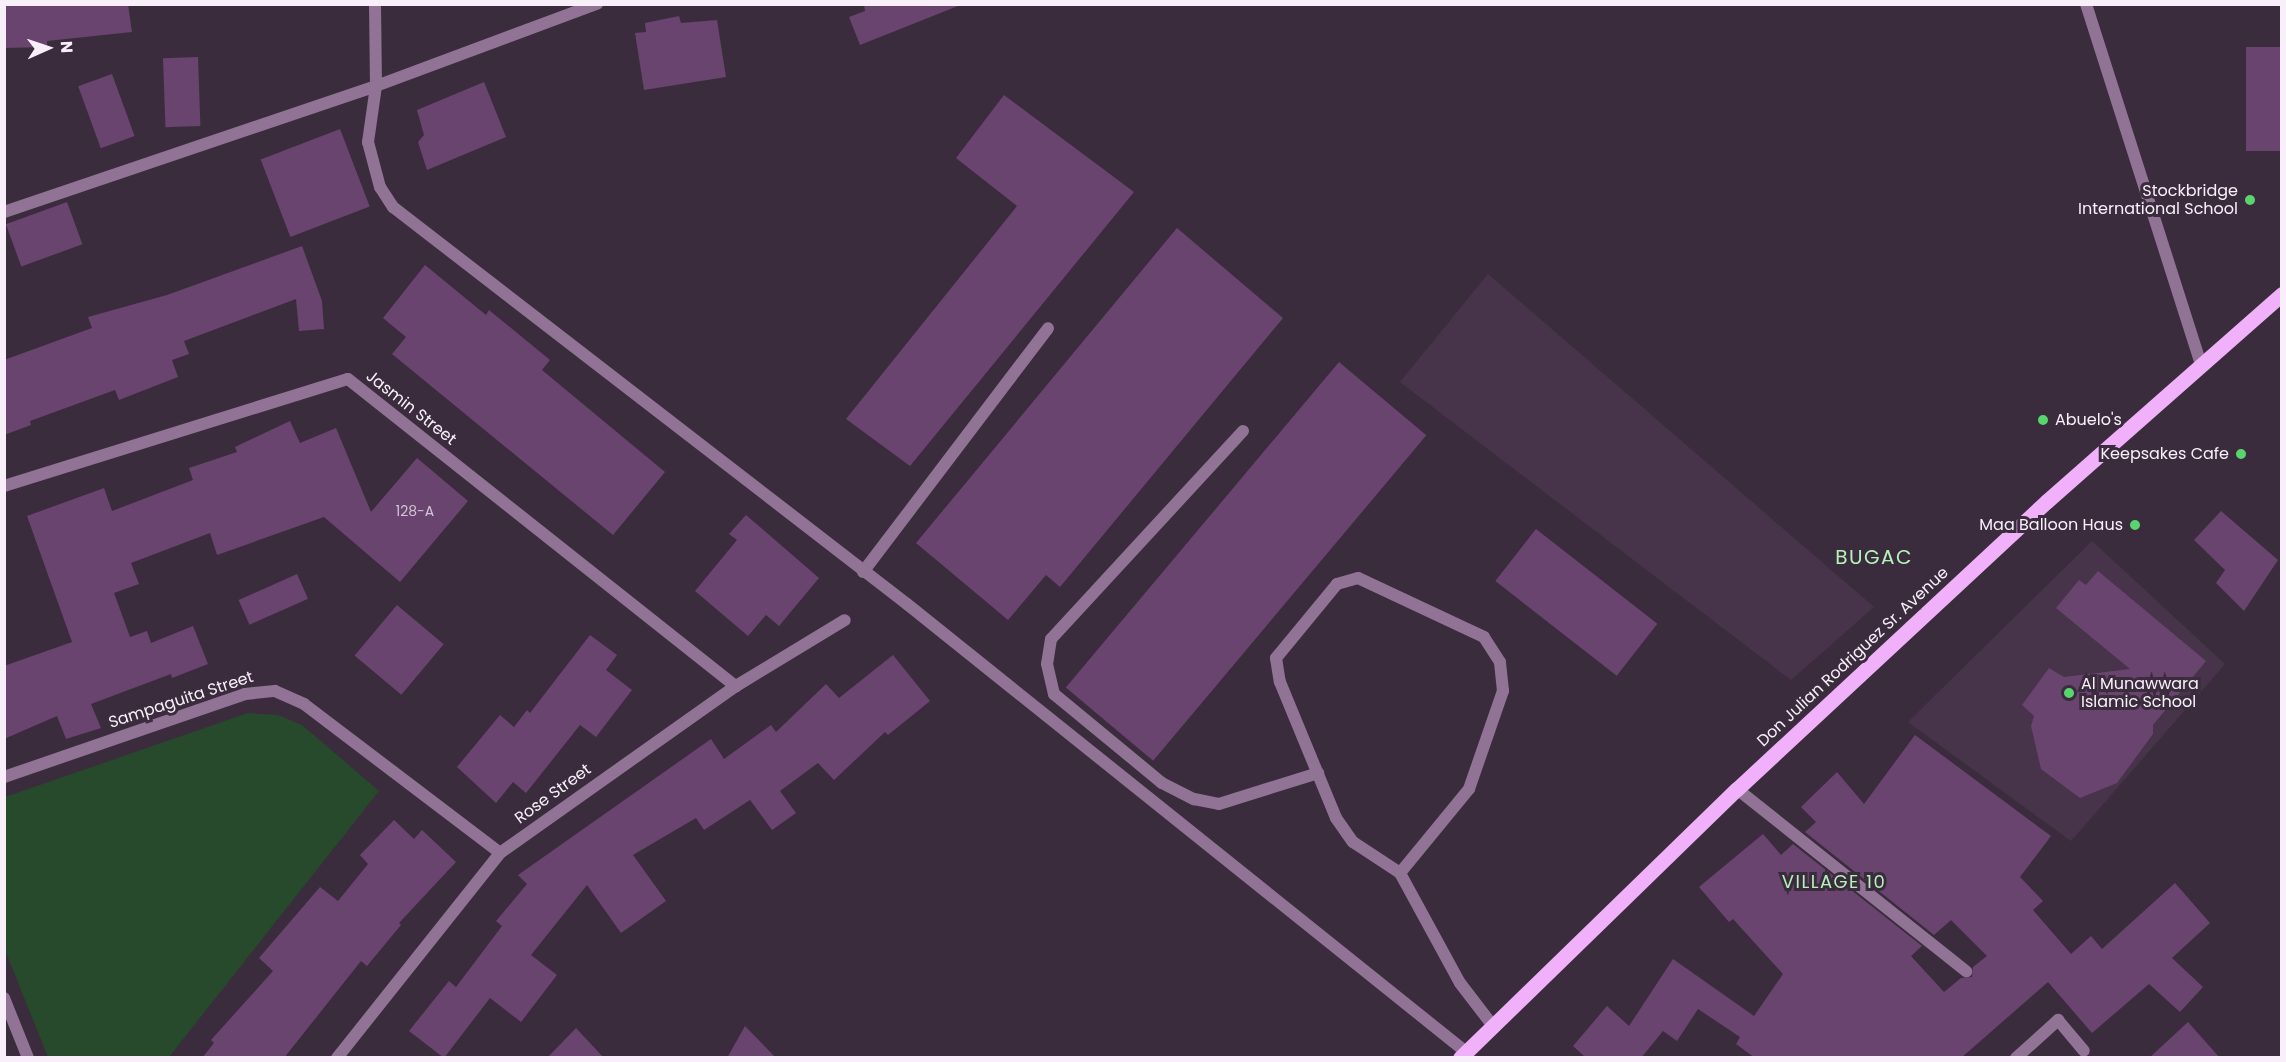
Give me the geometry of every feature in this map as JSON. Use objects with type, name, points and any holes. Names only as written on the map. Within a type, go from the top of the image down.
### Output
[{"type":"main road","name":"Don Julian Rodriguez Sr. Avenue","points":[[1463,1055],[1737,789],[2047,501],[2282,294]]},
{"type":"street","points":[[375,4],[376,86],[368,142],[380,187],[393,207],[863,572],[1463,1055]]},
{"type":"street","points":[[4,212],[376,86],[597,4]]},
{"type":"street","points":[[2086,4],[2201,364]]},
{"type":"street","points":[[863,572],[1048,328]]},
{"type":"street","name":"Jasmin Street","points":[[4,486],[348,379],[736,686]]},
{"type":"street","points":[[1243,431],[1051,639],[1047,664],[1054,694],[1162,783],[1194,800],[1219,804],[1318,773]]},
{"type":"street","points":[[1400,873],[1469,789],[1503,691],[1500,662],[1484,637],[1358,578],[1337,584],[1276,658],[1280,682],[1336,818],[1353,842],[1400,873],[1460,983],[1493,1026]]},
{"type":"street","name":"Rose Street","points":[[337,1058],[500,853],[736,686],[845,620]]},
{"type":"street","name":"Sampaguita Street","points":[[4,777],[245,694],[275,691],[304,704],[500,853]]},
{"type":"street","points":[[1737,789],[1966,971]]},
{"type":"street","points":[[4,998],[28,1058]]},
{"type":"street","points":[[2016,1058],[2058,1020],[2084,1051]]},
{"type":"shaded area","points":[[1488,274],[1874,607],[1791,680],[1400,382]]},
{"type":"shaded area","name":"Al Munawwara Islamic School","points":[[2092,541],[2225,664],[2071,841],[1908,722]]},
{"type":"green space","points":[[248,713],[278,715],[302,725],[379,791],[169,1057],[48,1057],[5,950],[5,797]]},
{"type":"building","points":[[4,4],[128,4],[132,32],[47,41],[47,47],[4,48]]},
{"type":"building","points":[[864,4],[958,4],[958,6],[860,45],[849,17],[865,11]]},
{"type":"building","points":[[679,16],[681,23],[717,20],[726,77],[644,90],[635,33],[646,32],[645,23]]},
{"type":"building","points":[[2246,47],[2282,47],[2282,151],[2246,151]]},
{"type":"building","points":[[198,57],[200,126],[165,127],[163,58]]},
{"type":"building","points":[[112,74],[135,136],[101,148],[78,86]]},
{"type":"building","points":[[484,82],[506,137],[427,170],[418,142],[424,135],[417,110]]},
{"type":"building","points":[[1004,95],[1134,192],[910,466],[846,419],[1017,206],[956,158]]},
{"type":"building","points":[[340,129],[370,206],[290,237],[261,159]]},
{"type":"building","points":[[67,202],[82,244],[21,267],[6,224]]},
{"type":"building","points":[[1177,228],[1283,318],[1060,587],[1046,575],[1008,620],[916,543]]},
{"type":"building","points":[[302,246],[322,301],[324,329],[299,331],[296,299],[184,341],[189,354],[172,360],[178,377],[119,400],[115,390],[30,421],[31,425],[4,435],[4,360],[92,328],[88,317],[167,295]]},
{"type":"building","points":[[425,265],[486,315],[489,310],[550,360],[542,370],[665,472],[613,535],[392,354],[406,337],[383,318]]},
{"type":"building","points":[[1339,362],[1426,435],[1153,761],[1066,688]]},
{"type":"building","points":[[290,421],[300,443],[336,428],[371,512],[417,458],[468,501],[400,582],[324,517],[217,555],[210,533],[131,563],[139,584],[114,593],[130,637],[147,631],[151,643],[193,626],[208,664],[172,678],[171,674],[91,704],[101,728],[66,739],[57,716],[4,739],[4,666],[72,642],[27,516],[104,488],[112,511],[193,480],[189,468],[237,452],[235,447]]},
{"type":"building","points":[[2221,511],[2278,560],[2244,611],[2216,583],[2225,570],[2194,540]]},
{"type":"building","points":[[746,515],[819,578],[779,626],[766,615],[748,636],[695,591],[737,540],[729,534]]},
{"type":"building","points":[[1536,529],[1657,624],[1617,676],[1495,581]]},
{"type":"building","points":[[2098,571],[2206,661],[2153,725],[2153,734],[2117,783],[2080,798],[2041,769],[2031,726],[2034,716],[2022,705],[2049,668],[2064,677],[2130,669],[2056,608],[2079,580],[2086,585]]},
{"type":"building","points":[[297,574],[308,599],[250,625],[239,600]]},
{"type":"building","points":[[397,605],[444,644],[401,695],[355,656]]},
{"type":"building","points":[[590,635],[617,655],[606,670],[632,690],[596,737],[580,725],[526,793],[513,782],[496,803],[457,767],[500,715],[514,727],[527,710],[530,713]]},
{"type":"building","points":[[893,655],[930,701],[888,735],[885,732],[834,780],[818,763],[780,791],[796,813],[772,830],[750,800],[704,830],[696,818],[633,855],[666,901],[621,933],[587,885],[531,955],[557,975],[521,1022],[490,998],[444,1058],[409,1031],[449,981],[456,987],[502,926],[496,921],[527,884],[518,875],[711,739],[724,759],[771,725],[776,732],[826,684],[839,698]]},
{"type":"building","points":[[1915,735],[2051,836],[2020,877],[2043,901],[2033,910],[2071,954],[2091,936],[2102,949],[2175,883],[2210,923],[2172,958],[2203,987],[2180,1012],[2149,984],[2092,1033],[2048,982],[1961,1058],[1755,1058],[1736,1044],[1740,1037],[1698,1009],[1677,1041],[1663,1031],[1641,1058],[1586,1058],[1573,1046],[1607,1006],[1629,1026],[1673,959],[1754,1016],[1783,974],[1733,919],[1729,922],[1699,887],[1763,834],[1781,855],[1793,844],[1922,946],[1911,956],[1944,992],[1961,978],[1972,977],[1973,967],[1987,956],[1951,920],[1934,935],[1805,832],[1816,822],[1801,807],[1837,772],[1864,804]]},
{"type":"building","points":[[394,820],[414,839],[422,830],[456,862],[399,923],[401,925],[367,966],[361,961],[284,1058],[202,1058],[214,1043],[211,1040],[273,971],[259,958],[320,887],[338,901],[368,864],[360,855]]},
{"type":"building","points":[[2188,1022],[2220,1058],[2149,1058]]},
{"type":"building","points":[[745,1026],[776,1058],[727,1058]]},
{"type":"building","points":[[576,1028],[604,1058],[547,1058]]},
{"type":"place","name":"Stockbridge International School","points":[[2250,200]]},
{"type":"place","name":"Abuelo's","points":[[2043,420]]},
{"type":"place","name":"Keepsakes Cafe","points":[[2241,454]]},
{"type":"place","name":"Maa Balloon Haus","points":[[2135,525]]},
{"type":"place","name":"Al Munawwara Islamic School","points":[[2069,693]]},
{"type":"district","name":"BUGAC","points":[[1874,557]]},
{"type":"district","name":"VILLAGE 10","points":[[1834,882]]}]
